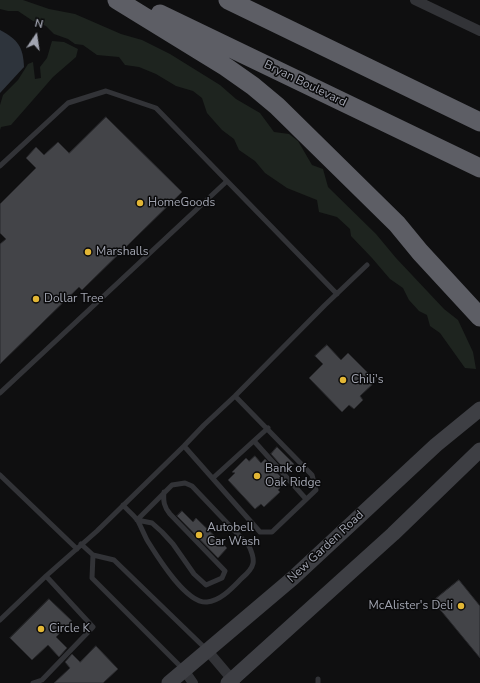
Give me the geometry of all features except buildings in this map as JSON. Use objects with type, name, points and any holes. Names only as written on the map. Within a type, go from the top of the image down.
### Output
[{"type":"highway","points":[[118,0],[226,67],[253,86],[277,106],[397,224],[420,252],[480,316]]},
{"type":"highway","name":"Bryan Boulevard","points":[[130,0],[480,168]]},
{"type":"highway","points":[[228,0],[480,122]]},
{"type":"main road","name":"New Garden Road","points":[[169,683],[293,578],[436,445],[480,409]]},
{"type":"main road","points":[[232,682],[393,534],[480,450]]},
{"type":"street","points":[[415,0],[480,30]]},
{"type":"street","points":[[207,650],[232,682]]},
{"type":"street","points":[[184,670],[193,683]]},
{"type":"lane","points":[[0,166],[68,103],[106,91],[156,108],[337,294]]},
{"type":"lane","points":[[0,393],[227,181]]},
{"type":"lane","points":[[0,620],[77,549],[184,446],[367,265]]},
{"type":"lane","points":[[184,446],[214,478],[260,532],[272,532],[316,490],[312,475],[268,428],[235,396]]},
{"type":"lane","points":[[214,478],[268,428]]},
{"type":"lane","points":[[254,441],[306,499]]},
{"type":"lane","points":[[0,475],[77,549]]},
{"type":"lane","points":[[122,505],[137,520],[147,540],[163,565],[190,596],[197,600],[206,602],[215,600],[225,594],[249,572],[253,565],[254,558],[249,546],[192,486],[185,483],[172,485],[137,520]]},
{"type":"lane","points":[[137,520],[152,523],[162,532],[173,544],[194,574],[206,585],[222,578],[225,571],[166,509],[163,501],[164,492]]},
{"type":"lane","points":[[81,544],[93,555],[114,560],[207,650]]},
{"type":"lane","points":[[93,555],[92,578],[184,670]]},
{"type":"lane","points":[[33,683],[42,680],[93,628],[46,576]]},
{"type":"shaded area","points":[[0,0],[23,0],[49,9],[75,14],[121,34],[142,40],[170,54],[220,85],[236,99],[260,113],[274,132],[289,134],[298,141],[312,165],[323,169],[328,187],[376,234],[396,258],[444,309],[458,320],[473,352],[476,369],[465,368],[440,333],[430,326],[427,315],[419,311],[409,300],[403,288],[390,279],[351,236],[350,229],[337,217],[319,212],[317,200],[287,188],[265,173],[255,161],[239,150],[234,139],[222,130],[207,113],[202,98],[193,91],[176,86],[156,74],[139,67],[125,65],[119,57],[97,55],[83,45],[75,44],[68,39],[54,34],[46,26],[33,21],[18,11],[0,9]]},
{"type":"shaded area","points":[[0,30],[11,37],[18,44],[21,49],[24,67],[0,93]]},
{"type":"shaded area","points":[[52,41],[64,42],[78,49],[76,57],[53,77],[11,125],[1,127],[0,130],[0,105],[3,95],[18,80],[28,64],[33,62],[35,79],[41,78],[40,67],[47,58]]},
{"type":"place","name":"HomeGoods","points":[[140,203]]},
{"type":"place","name":"Marshalls","points":[[88,252]]},
{"type":"place","name":"Dollar Tree","points":[[36,299]]},
{"type":"place","name":"Chili's","points":[[343,380]]},
{"type":"place","name":"Bank of Oak Ridge","points":[[257,476]]},
{"type":"place","name":"Autobell Car Wash","points":[[199,535]]},
{"type":"place","name":"McAlister's Deli","points":[[461,606]]},
{"type":"place","name":"Circle K","points":[[41,629]]}]
